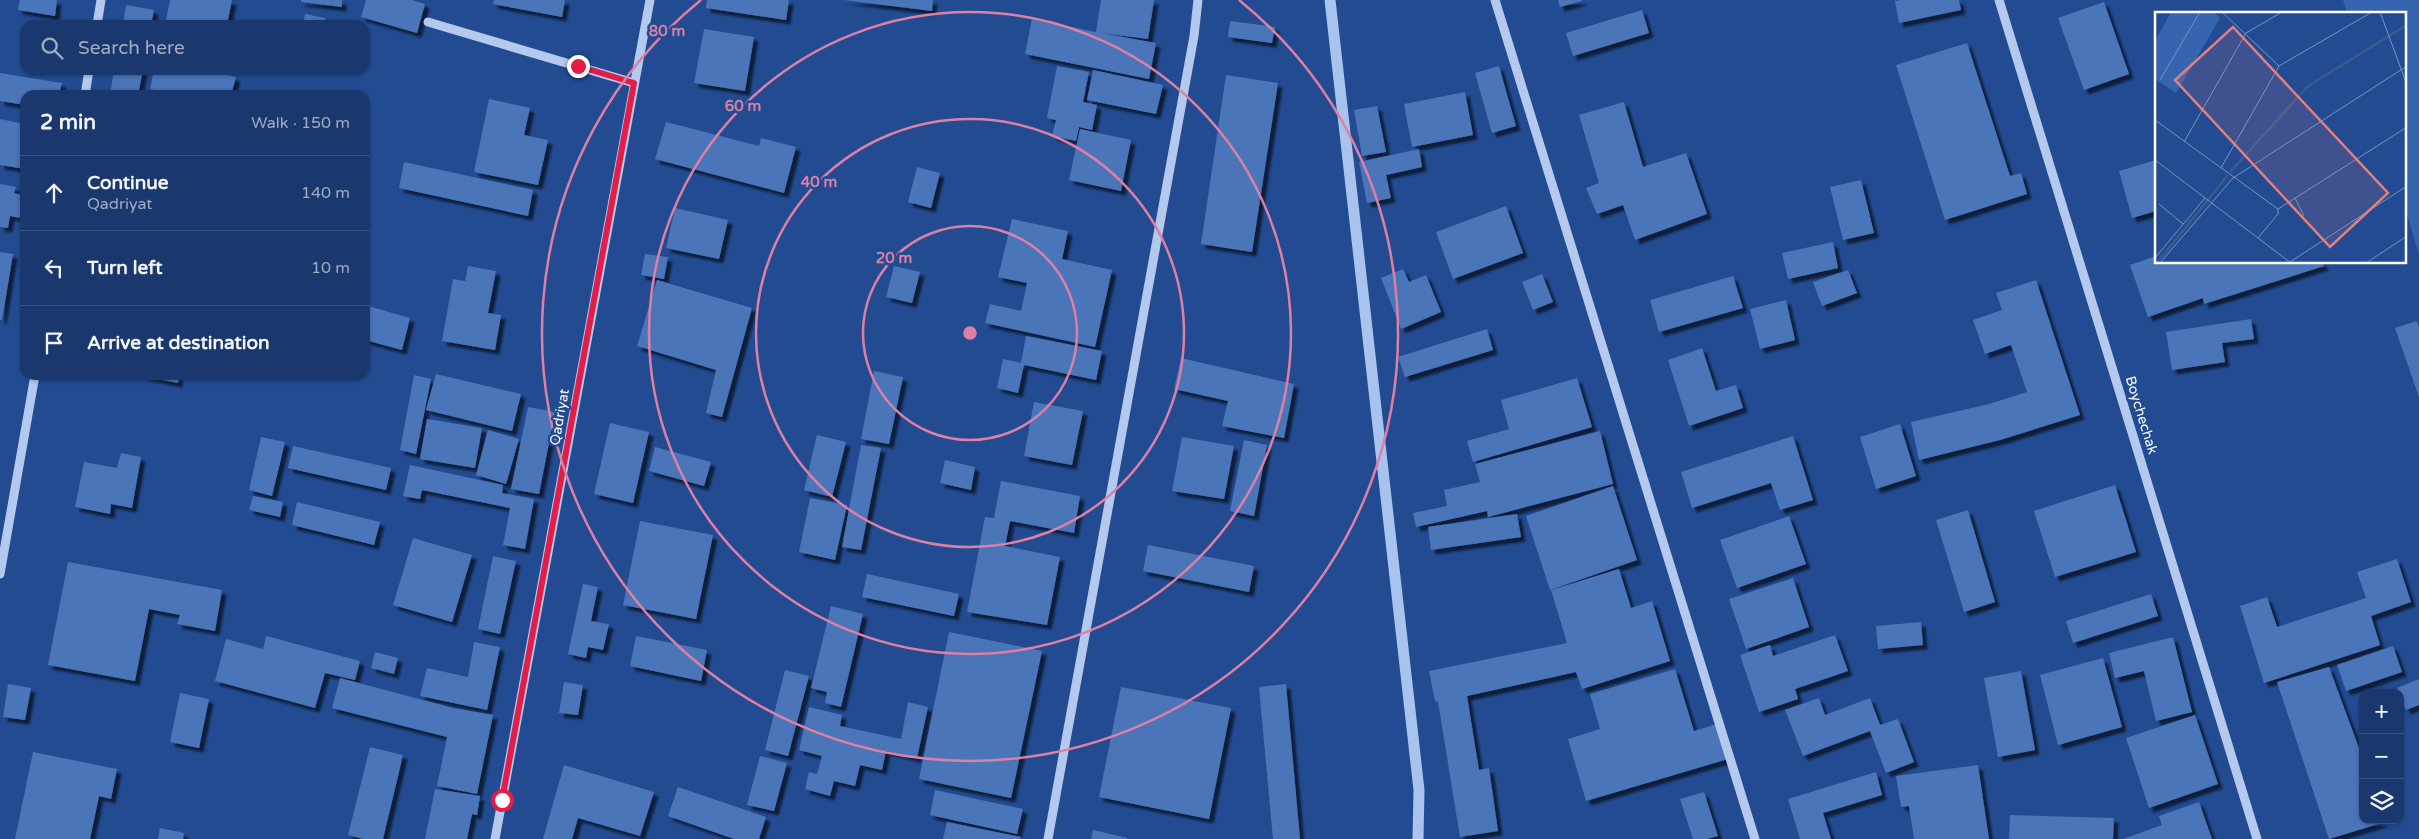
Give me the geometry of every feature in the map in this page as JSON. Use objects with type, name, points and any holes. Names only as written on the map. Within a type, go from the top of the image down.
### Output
[{"type":"street","points":[[98,20],[101,0]]},
{"type":"street","name":"Qadriyat","points":[[495,839],[650,0]]},
{"type":"street","points":[[1048,839],[1194,36],[1198,0]]},
{"type":"street","points":[[1495,0],[1755,839]]},
{"type":"street","name":"Boychechak","points":[[2000,0],[2257,839]]},
{"type":"street","points":[[428,22],[634,83]]},
{"type":"street","points":[[86,90],[88,75]]},
{"type":"street","points":[[0,574],[34,380]]},
{"type":"shaded area","points":[[2343,0],[2419,0],[2419,254],[2406,211],[2406,12],[2346,12]]},
{"type":"building","points":[[20,0],[57,0],[55,16],[18,10]]},
{"type":"building","points":[[170,0],[232,0],[228,20],[166,20]]},
{"type":"building","points":[[301,0],[342,0],[342,7],[301,2]]},
{"type":"building","points":[[366,0],[412,0],[425,4],[417,33],[361,17]]},
{"type":"building","points":[[494,0],[565,0],[562,17],[493,4]]},
{"type":"building","points":[[707,0],[789,0],[786,20],[706,8]]},
{"type":"building","points":[[844,0],[933,0],[932,11]]},
{"type":"building","points":[[1101,0],[1154,0],[1148,39],[1101,33],[1156,43],[1149,79],[1025,54],[1032,19],[1096,32]]},
{"type":"building","points":[[1558,0],[1582,0],[1582,1],[1560,7]]},
{"type":"building","points":[[1959,0],[1961,10],[1899,23],[1895,1]]},
{"type":"building","points":[[2104,2],[2129,74],[2084,90],[2058,18]]},
{"type":"building","points":[[126,5],[154,10],[152,20],[124,20]]},
{"type":"building","points":[[1642,10],[1649,33],[1573,56],[1566,33]]},
{"type":"building","points":[[305,14],[325,18],[325,20],[304,20]]},
{"type":"building","points":[[1230,21],[1275,27],[1272,43],[1228,37]]},
{"type":"building","points":[[704,29],[754,37],[745,91],[694,83]]},
{"type":"building","points":[[1967,43],[2010,176],[2021,173],[2027,194],[1945,220],[1896,65]]},
{"type":"building","points":[[1057,66],[1089,72],[1083,102],[1097,105],[1092,130],[1079,127],[1076,141],[1052,136],[1056,120],[1047,118]]},
{"type":"building","points":[[1499,66],[1516,126],[1492,133],[1475,73]]},
{"type":"building","points":[[1093,70],[1163,85],[1156,114],[1087,100]]},
{"type":"building","points":[[0,73],[62,83],[60,90],[20,90],[20,104],[0,101]]},
{"type":"building","points":[[113,75],[142,75],[139,90],[111,90]]},
{"type":"building","points":[[153,75],[227,75],[236,77],[232,90],[150,89]]},
{"type":"building","points":[[1226,75],[1278,83],[1252,252],[1201,244]]},
{"type":"building","points":[[1465,92],[1473,135],[1412,147],[1404,104]]},
{"type":"building","points":[[489,99],[530,108],[524,135],[548,140],[538,185],[474,172]]},
{"type":"building","points":[[1624,102],[1643,167],[1686,153],[1707,214],[1635,240],[1623,205],[1597,214],[1586,188],[1599,183],[1579,115]]},
{"type":"building","points":[[1377,106],[1386,152],[1362,156],[1354,110]]},
{"type":"building","points":[[0,119],[20,123],[20,168],[0,165]]},
{"type":"building","points":[[666,122],[759,146],[761,138],[796,147],[784,193],[655,159]]},
{"type":"building","points":[[1080,129],[1131,140],[1121,191],[1069,180]]},
{"type":"building","points":[[1419,149],[1422,167],[1386,175],[1391,198],[1367,203],[1359,162]]},
{"type":"building","points":[[2155,160],[2155,211],[2132,218],[2119,171]]},
{"type":"building","points":[[404,162],[533,190],[528,216],[399,188]]},
{"type":"building","points":[[917,167],[940,173],[931,208],[908,202]]},
{"type":"building","points":[[1861,180],[1874,233],[1843,240],[1830,187]]},
{"type":"building","points":[[0,184],[16,187],[14,193],[20,195],[20,218],[10,216],[8,228],[0,227]]},
{"type":"building","points":[[1506,206],[1523,253],[1453,279],[1436,232]]},
{"type":"building","points":[[675,208],[728,220],[719,259],[666,248]]},
{"type":"building","points":[[1012,219],[1068,231],[1062,259],[1112,270],[1095,347],[985,323],[990,304],[1021,311],[1027,283],[998,277]]},
{"type":"building","points":[[1833,242],[1838,268],[1788,279],[1782,253]]},
{"type":"building","points":[[0,252],[13,254],[2,320],[0,320]]},
{"type":"building","points":[[645,254],[668,257],[664,279],[641,275]]},
{"type":"building","points":[[2155,256],[2155,264],[2323,264],[2324,266],[2204,304],[2203,298],[2148,317],[2130,265]]},
{"type":"building","points":[[468,266],[496,271],[488,313],[501,315],[495,350],[442,341],[453,279],[465,281]]},
{"type":"building","points":[[894,266],[920,272],[912,303],[886,297]]},
{"type":"building","points":[[1403,269],[1409,282],[1426,275],[1441,312],[1401,329],[1381,278]]},
{"type":"building","points":[[1848,270],[1857,293],[1822,306],[1813,282]]},
{"type":"building","points":[[1542,274],[1553,302],[1533,310],[1522,282]]},
{"type":"building","points":[[1733,276],[1743,308],[1659,332],[1650,300]]},
{"type":"building","points":[[657,280],[752,308],[722,417],[706,413],[716,370],[637,346]]},
{"type":"building","points":[[2036,280],[2080,415],[2000,440],[1919,460],[1911,422],[1989,404],[2027,392],[2011,345],[1985,354],[1973,320],[2002,310],[1996,293]]},
{"type":"building","points":[[1786,300],[1795,340],[1760,349],[1750,309]]},
{"type":"building","points":[[370,306],[410,318],[402,350],[370,341]]},
{"type":"building","points":[[2251,319],[2254,339],[2222,343],[2225,362],[2172,370],[2166,332]]},
{"type":"building","points":[[2417,321],[2419,328],[2419,397],[2395,328]]},
{"type":"building","points":[[1487,329],[1493,350],[1405,377],[1398,357]]},
{"type":"building","points":[[1026,336],[1102,351],[1096,380],[1024,365],[1018,393],[997,388],[1003,359],[1021,363]]},
{"type":"building","points":[[1702,348],[1716,391],[1736,385],[1743,408],[1689,426],[1668,360]]},
{"type":"building","points":[[1181,358],[1294,384],[1284,438],[1222,426],[1228,401],[1174,389]]},
{"type":"building","points":[[874,371],[903,377],[889,444],[861,439]]},
{"type":"building","points":[[436,374],[521,394],[512,431],[426,410]]},
{"type":"building","points":[[414,375],[431,379],[416,454],[400,450]]},
{"type":"building","points":[[1577,378],[1592,427],[1473,462],[1467,441],[1509,429],[1501,400]]},
{"type":"building","points":[[163,380],[178,380],[178,383]]},
{"type":"building","points":[[1034,402],[1083,411],[1072,465],[1024,456]]},
{"type":"building","points":[[528,407],[555,412],[539,494],[511,489]]},
{"type":"building","points":[[427,419],[482,428],[475,468],[420,459]]},
{"type":"building","points":[[610,423],[649,432],[633,503],[594,494]]},
{"type":"building","points":[[1900,424],[1916,476],[1876,489],[1860,437]]},
{"type":"building","points":[[488,430],[519,439],[506,484],[476,475]]},
{"type":"building","points":[[1600,431],[1613,484],[1488,517],[1487,511],[1416,527],[1413,513],[1447,506],[1444,490],[1480,482],[1475,464]]},
{"type":"building","points":[[817,435],[846,442],[832,497],[804,490]]},
{"type":"building","points":[[1793,436],[1813,500],[1780,510],[1771,483],[1692,508],[1681,472]]},
{"type":"building","points":[[261,437],[285,442],[272,496],[249,490]]},
{"type":"building","points":[[1182,437],[1234,446],[1224,499],[1172,491]]},
{"type":"building","points":[[1244,440],[1267,445],[1254,516],[1230,511]]},
{"type":"building","points":[[861,445],[881,448],[861,550],[842,547]]},
{"type":"building","points":[[293,446],[391,468],[386,490],[288,468]]},
{"type":"building","points":[[655,447],[711,462],[704,486],[649,471]]},
{"type":"building","points":[[121,453],[141,457],[132,508],[111,504],[110,514],[75,507],[84,462],[117,468]]},
{"type":"building","points":[[945,460],[975,467],[971,490],[940,483]]},
{"type":"building","points":[[410,465],[503,485],[502,493],[534,499],[525,549],[503,545],[510,508],[422,490],[420,499],[403,496]]},
{"type":"building","points":[[1001,481],[1080,496],[1074,533],[1010,521],[1005,546],[1060,557],[1047,625],[967,612],[985,517],[994,518]]},
{"type":"building","points":[[2115,485],[2136,552],[2055,577],[2034,511]]},
{"type":"building","points":[[1613,486],[1637,560],[1550,590],[1526,516]]},
{"type":"building","points":[[253,496],[283,502],[280,517],[249,510]]},
{"type":"building","points":[[810,498],[847,505],[835,560],[799,552]]},
{"type":"building","points":[[297,502],[380,522],[374,545],[292,525]]},
{"type":"building","points":[[1968,510],[1995,602],[1964,612],[1936,520]]},
{"type":"building","points":[[1517,514],[1521,537],[1431,550],[1428,527]]},
{"type":"building","points":[[1789,516],[1806,564],[1737,588],[1720,540]]},
{"type":"building","points":[[640,521],[713,535],[696,619],[623,605]]},
{"type":"building","points":[[413,538],[472,555],[452,622],[393,605]]},
{"type":"building","points":[[1148,545],[1254,566],[1249,592],[1143,571]]},
{"type":"building","points":[[493,556],[516,561],[500,634],[478,629]]},
{"type":"building","points":[[2397,559],[2411,602],[2371,616],[2380,645],[2264,683],[2240,606],[2267,597],[2277,627],[2366,598],[2357,572]]},
{"type":"building","points":[[68,562],[222,590],[215,631],[177,624],[180,615],[149,609],[135,681],[48,665]]},
{"type":"building","points":[[1619,569],[1631,608],[1652,601],[1670,661],[1582,689],[1576,672],[1467,696],[1479,770],[1489,768],[1498,831],[1460,837],[1438,702],[1435,701],[1429,671],[1567,643],[1551,590]]},
{"type":"building","points":[[867,574],[959,594],[954,616],[862,597]]},
{"type":"building","points":[[1793,578],[1809,627],[1746,649],[1729,599]]},
{"type":"building","points":[[583,584],[598,587],[591,621],[609,624],[603,650],[588,647],[586,658],[568,654]]},
{"type":"building","points":[[2151,594],[2158,616],[2073,643],[2066,621]]},
{"type":"building","points":[[831,606],[863,614],[841,707],[825,703],[827,692],[811,688]]},
{"type":"building","points":[[1921,622],[1923,645],[1878,649],[1876,626]]},
{"type":"building","points":[[949,632],[1042,651],[1011,798],[919,779]]},
{"type":"building","points":[[1835,635],[1848,671],[1795,689],[1798,699],[1759,712],[1740,655],[1770,645],[1773,656]]},
{"type":"building","points":[[266,636],[360,661],[355,680],[325,673],[315,708],[215,681],[226,639],[263,649]]},
{"type":"building","points":[[636,636],[707,650],[701,681],[630,666]]},
{"type":"building","points":[[2173,637],[2192,712],[2156,721],[2144,671],[2115,678],[2109,653]]},
{"type":"building","points":[[474,642],[500,647],[487,710],[420,696],[427,668],[468,677]]},
{"type":"building","points":[[2393,646],[2402,672],[2346,691],[2337,665]]},
{"type":"building","points":[[375,652],[398,658],[394,674],[371,668]]},
{"type":"building","points":[[2103,658],[2122,727],[2058,745],[2040,675]]},
{"type":"building","points":[[2329,667],[2359,748],[2359,824],[2378,824],[2329,839],[2277,682]]},
{"type":"building","points":[[1675,669],[1694,731],[1717,724],[1728,759],[1586,801],[1568,739],[1600,729],[1590,694]]},
{"type":"building","points":[[785,670],[809,676],[788,756],[765,750]]},
{"type":"building","points":[[2021,671],[2035,750],[1998,757],[1984,678]]},
{"type":"building","points":[[340,678],[453,708],[493,715],[477,794],[437,786],[447,737],[332,708]]},
{"type":"building","points":[[2419,679],[2419,705],[2406,710],[2404,705],[2404,689],[2397,688]]},
{"type":"building","points":[[564,682],[583,685],[578,715],[559,713]]},
{"type":"building","points":[[8,684],[31,688],[25,720],[3,717]]},
{"type":"building","points":[[1286,684],[1300,839],[1273,839],[1259,687]]},
{"type":"building","points":[[1121,687],[1231,708],[1209,819],[1099,797]]},
{"type":"building","points":[[180,693],[209,699],[199,748],[170,742]]},
{"type":"building","points":[[1819,698],[1825,715],[1870,698],[1880,725],[1898,719],[1914,762],[1886,773],[1870,731],[1803,756],[1785,710]]},
{"type":"building","points":[[908,702],[928,707],[917,758],[886,751],[882,770],[860,765],[855,786],[834,781],[830,796],[805,789],[809,772],[817,774],[822,756],[799,750],[809,707],[842,715],[840,726],[901,739]]},
{"type":"building","points":[[2195,715],[2218,784],[2149,808],[2126,738]]},
{"type":"building","points":[[370,747],[403,755],[383,839],[363,839],[348,835]]},
{"type":"building","points":[[33,752],[117,769],[111,799],[99,796],[90,839],[15,839]]},
{"type":"building","points":[[760,756],[787,763],[774,811],[747,805]]},
{"type":"building","points":[[564,765],[654,792],[640,836],[578,818],[572,839],[543,839]]},
{"type":"building","points":[[1978,765],[1989,839],[1914,839],[1909,806],[1901,807],[1896,776]]},
{"type":"building","points":[[1876,772],[1882,795],[1823,813],[1831,839],[1800,839],[1788,799]]},
{"type":"building","points":[[678,787],[766,817],[759,839],[734,839],[668,816]]},
{"type":"building","points":[[435,789],[480,796],[477,815],[472,814],[467,839],[425,839]]},
{"type":"building","points":[[935,790],[1023,809],[1017,834],[930,815]]},
{"type":"building","points":[[1704,792],[1718,836],[1707,839],[1693,839],[1680,799]]},
{"type":"building","points":[[2199,802],[2212,839],[2123,839],[2162,825],[2159,816]]},
{"type":"building","points":[[2010,815],[2114,818],[2113,839],[2009,839]]},
{"type":"building","points":[[947,822],[1021,837],[1020,839],[943,839]]},
{"type":"building","points":[[160,828],[184,833],[183,839],[158,839]]},
{"type":"building","points":[[1093,830],[1127,838],[1127,839],[1091,839]]},
{"type":"waterway","points":[[1330,0],[1419,790],[1418,839]]},
{"type":"route","points":[[502,800],[634,83],[578,66]]}]
